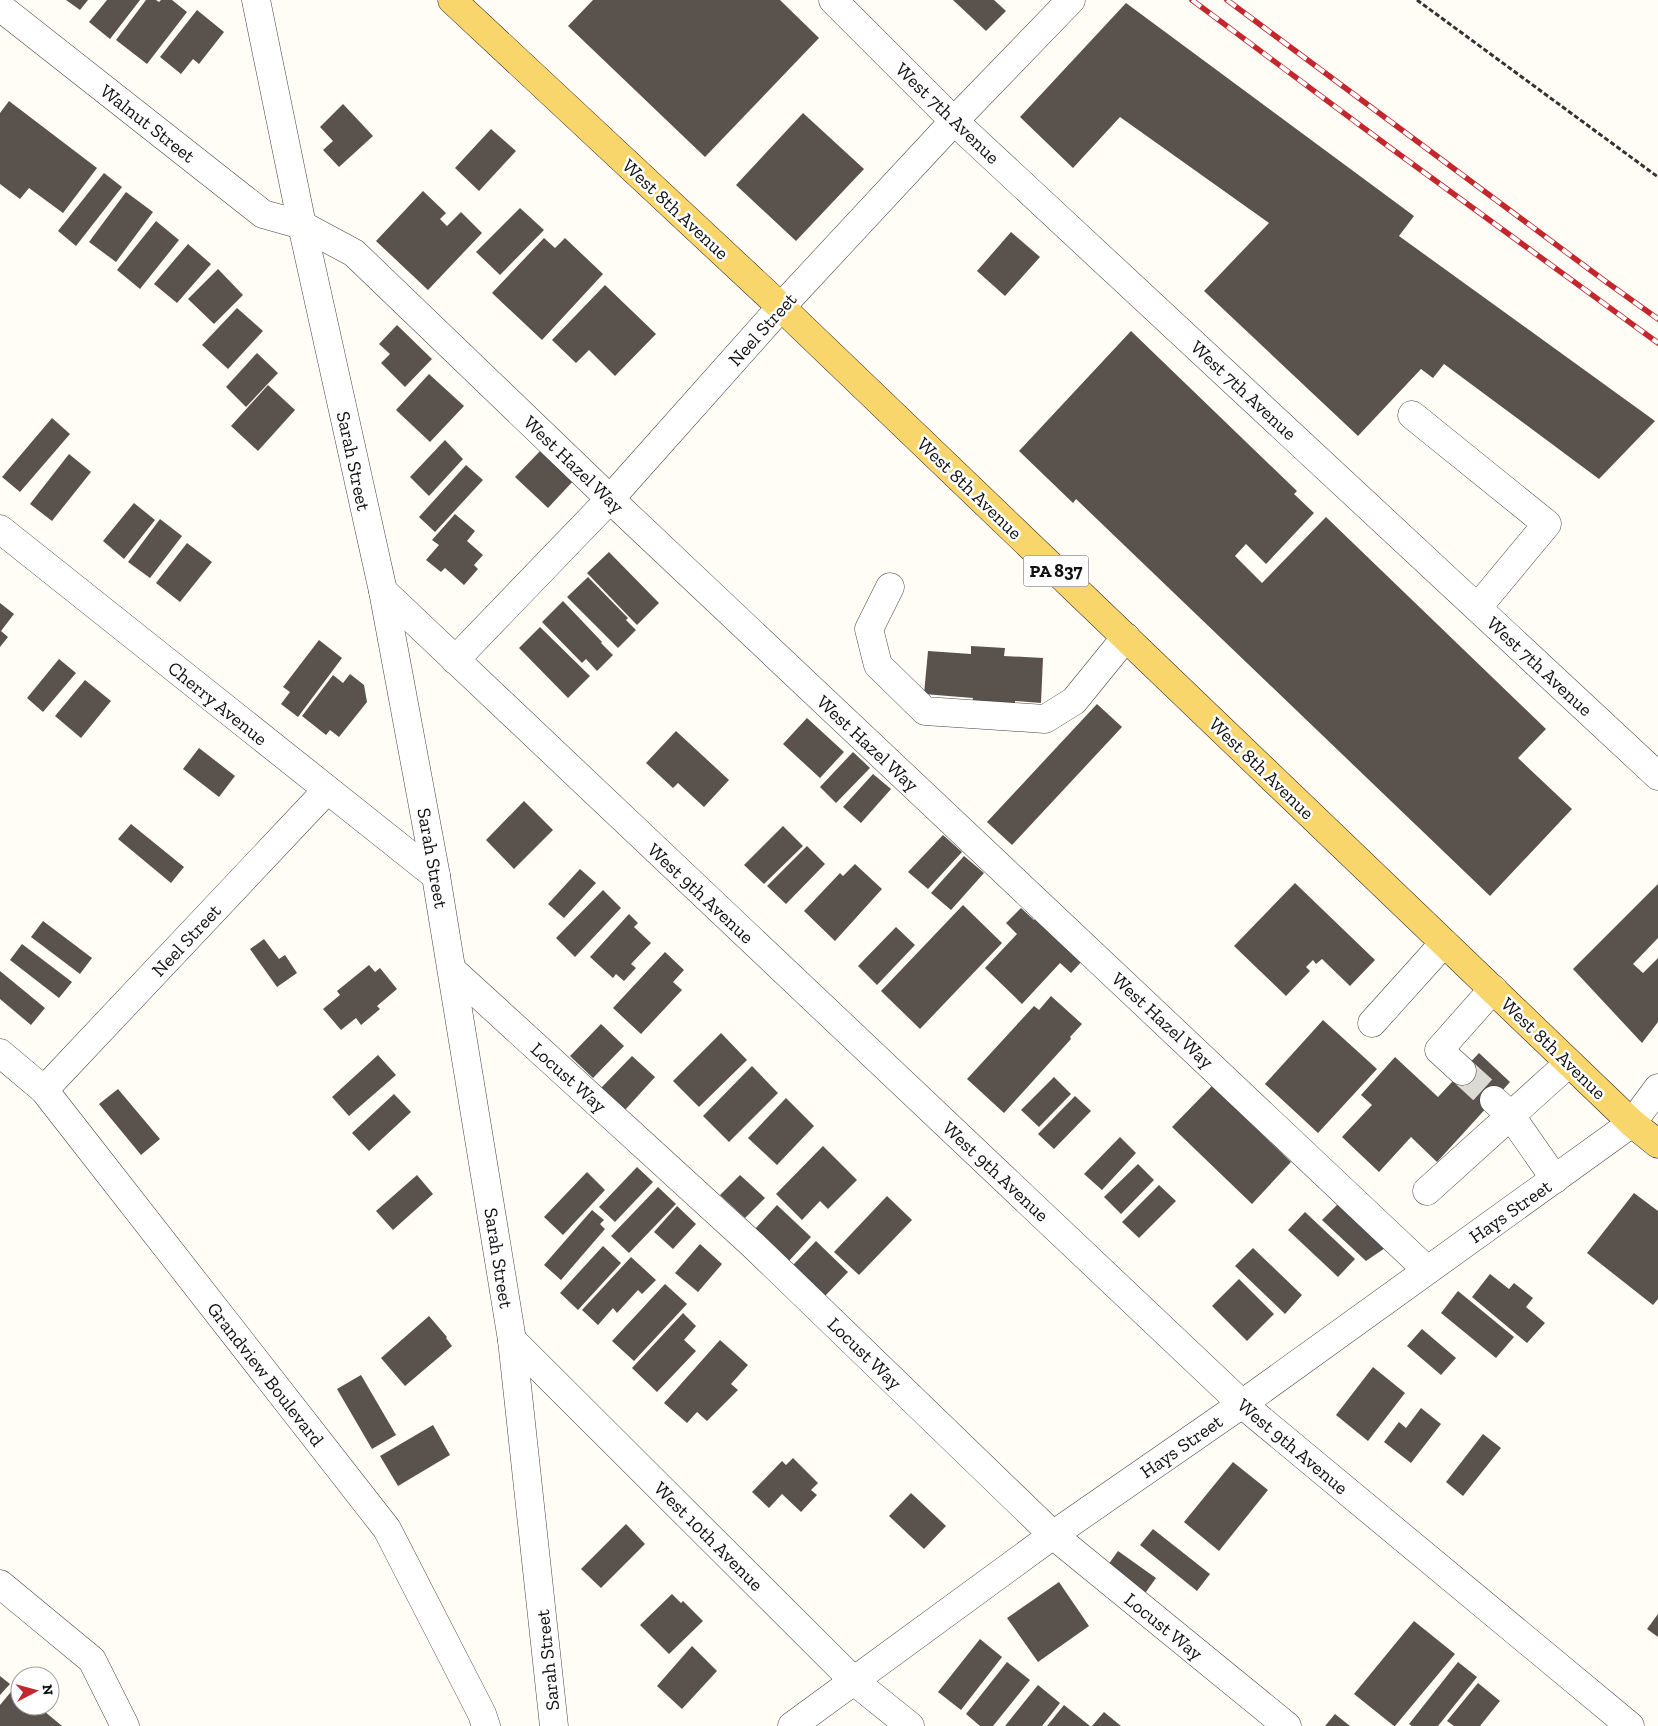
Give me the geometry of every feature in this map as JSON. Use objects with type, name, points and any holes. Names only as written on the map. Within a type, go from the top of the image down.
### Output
[{"type":"main road","name":"West 8th Avenue","points":[[452,0],[781,307],[1569,1063],[1632,1123],[1658,1144]]},
{"type":"street","name":"Sarah Street","points":[[256,0],[302,225],[383,591],[436,876],[512,1340],[554,1726]]},
{"type":"street","name":"West 7th Avenue","points":[[833,0],[954,121],[1658,776]]},
{"type":"street","name":"Neel Street","points":[[455,660],[610,499],[781,307],[954,121],[1071,0]]},
{"type":"street","name":"Walnut Street","points":[[0,7],[263,214],[302,225]]},
{"type":"street","name":"West Hazel Way","points":[[302,225],[354,253],[610,499],[1427,1270]]},
{"type":"street","points":[[1412,415],[1547,524],[1478,608]]},
{"type":"street","name":"Cherry Avenue","points":[[0,529],[436,876]]},
{"type":"street","points":[[890,587],[870,629],[878,665],[925,711],[1045,719],[1074,701],[1126,637]]},
{"type":"street","name":"West 9th Avenue","points":[[383,591],[1242,1404],[1630,1726]]},
{"type":"street","name":"Neel Street","points":[[44,1090],[327,790]]},
{"type":"street","points":[[1372,1023],[1444,943]]},
{"type":"street","name":"Locust Way","points":[[452,970],[753,1245],[1053,1535],[1287,1726]]},
{"type":"street","points":[[1462,1071],[1439,1050],[1493,989]]},
{"type":"street","name":"Grandview Boulevard","points":[[0,1053],[44,1090],[387,1529],[482,1714],[486,1726]]},
{"type":"street","points":[[1427,1191],[1502,1108],[1569,1063]]},
{"type":"street","name":"Hays Street","points":[[792,1726],[1053,1535],[1242,1404],[1632,1123],[1658,1088]]},
{"type":"street","points":[[1502,1108],[1555,1179]]},
{"type":"street","name":"West 10th Avenue","points":[[512,1340],[854,1681],[910,1726]]},
{"type":"street","points":[[0,1584],[92,1660],[125,1726]]},
{"type":"path","points":[[1417,0],[1658,177]]},
{"type":"building","points":[[66,0],[88,0],[80,10]]},
{"type":"building","points":[[107,0],[140,0],[110,39],[89,22]]},
{"type":"building","points":[[146,0],[156,0],[159,2],[161,0],[172,0],[187,12],[147,64],[116,40]]},
{"type":"building","points":[[593,0],[780,0],[819,38],[705,157],[568,26]]},
{"type":"building","points":[[953,0],[994,0],[1006,11],[986,31]]},
{"type":"building","points":[[1126,3],[1414,216],[1399,236],[1655,421],[1599,479],[1444,364],[1433,378],[1421,369],[1358,436],[1204,291],[1269,223],[1120,117],[1073,168],[1020,117]]},
{"type":"building","points":[[197,10],[224,32],[199,64],[193,59],[181,74],[160,57]]},
{"type":"building","points":[[9,101],[97,168],[63,213],[29,188],[20,199],[0,184],[0,113]]},
{"type":"building","points":[[343,104],[373,136],[339,167],[323,150],[333,141],[320,127]]},
{"type":"building","points":[[803,113],[864,169],[796,241],[736,185]]},
{"type":"building","points":[[491,129],[516,151],[479,191],[455,168]]},
{"type":"building","points":[[104,173],[122,187],[76,246],[58,231]]},
{"type":"building","points":[[423,191],[446,213],[440,219],[447,226],[461,212],[482,233],[428,290],[376,241]]},
{"type":"building","points":[[126,192],[153,212],[116,262],[89,242]]},
{"type":"building","points":[[520,208],[544,230],[500,275],[476,252]]},
{"type":"building","points":[[156,221],[179,240],[140,289],[117,270]]},
{"type":"building","points":[[1011,232],[1040,257],[1005,296],[977,271]]},
{"type":"building","points":[[544,238],[555,248],[565,238],[603,274],[542,340],[492,293]]},
{"type":"building","points":[[188,244],[211,264],[177,303],[154,284]]},
{"type":"building","points":[[218,269],[243,295],[214,324],[188,299]]},
{"type":"building","points":[[605,285],[656,334],[615,376],[589,350],[576,363],[552,340]]},
{"type":"building","points":[[237,308],[263,331],[228,369],[202,345]]},
{"type":"building","points":[[397,325],[432,359],[405,387],[381,363],[390,354],[379,344]]},
{"type":"building","points":[[1131,331],[1297,491],[1294,494],[1314,513],[1266,564],[1246,544],[1235,556],[1262,583],[1326,517],[1546,729],[1518,758],[1572,809],[1490,896],[1076,499],[1073,503],[1019,451]]},
{"type":"building","points":[[257,353],[278,373],[246,407],[226,387]]},
{"type":"building","points":[[429,374],[464,406],[430,442],[396,410]]},
{"type":"building","points":[[268,385],[295,410],[258,451],[231,426]]},
{"type":"building","points":[[52,418],[70,434],[20,492],[2,477]]},
{"type":"building","points":[[445,440],[463,459],[429,496],[410,477]]},
{"type":"building","points":[[543,448],[575,479],[548,508],[515,477]]},
{"type":"building","points":[[69,454],[91,472],[52,521],[30,504]]},
{"type":"building","points":[[466,465],[483,480],[435,532],[419,517]]},
{"type":"building","points":[[134,503],[155,520],[124,559],[103,541]]},
{"type":"building","points":[[455,514],[475,531],[467,541],[483,555],[474,565],[478,569],[464,585],[445,568],[441,572],[426,560],[439,545],[432,540]]},
{"type":"building","points":[[160,519],[182,536],[150,578],[128,562]]},
{"type":"building","points":[[187,543],[212,562],[180,602],[156,583]]},
{"type":"building","points":[[609,552],[659,603],[637,625],[587,573]]},
{"type":"building","points":[[588,577],[628,618],[626,620],[636,630],[618,648],[567,597]]},
{"type":"building","points":[[563,601],[613,655],[597,671],[586,659],[582,663],[542,622]]},
{"type":"building","points":[[0,603],[14,614],[1,631],[8,637],[0,647]]},
{"type":"building","points":[[540,627],[590,676],[568,698],[519,648]]},
{"type":"building","points":[[319,640],[342,658],[298,717],[281,704],[290,692],[283,687]]},
{"type":"building","points":[[971,646],[1005,648],[1004,656],[1043,658],[1041,703],[1015,701],[1015,706],[972,703],[973,698],[924,694],[928,651],[971,654]]},
{"type":"building","points":[[59,659],[76,673],[43,712],[27,698]]},
{"type":"building","points":[[350,674],[364,685],[367,702],[339,737],[330,730],[326,735],[302,716],[333,675],[343,683]]},
{"type":"building","points":[[85,680],[111,701],[81,738],[55,716]]},
{"type":"building","points":[[1097,704],[1122,727],[1012,845],[987,822]]},
{"type":"building","points":[[807,718],[844,752],[820,778],[783,744]]},
{"type":"building","points":[[676,731],[729,780],[704,807],[678,783],[673,788],[646,763]]},
{"type":"building","points":[[199,748],[235,776],[219,797],[183,769]]},
{"type":"building","points":[[853,752],[870,768],[836,803],[820,787]]},
{"type":"building","points":[[873,774],[891,789],[861,823],[843,807]]},
{"type":"building","points":[[524,801],[553,830],[514,869],[486,840]]},
{"type":"building","points":[[131,824],[184,867],[171,883],[118,839]]},
{"type":"building","points":[[783,826],[803,846],[764,884],[744,865]]},
{"type":"building","points":[[943,835],[962,852],[928,889],[908,872]]},
{"type":"building","points":[[807,846],[825,864],[786,904],[767,886]]},
{"type":"building","points":[[964,856],[984,873],[951,910],[931,893]]},
{"type":"building","points":[[855,864],[882,889],[835,941],[804,911],[840,873],[843,876]]},
{"type":"building","points":[[580,869],[596,883],[564,918],[548,904]]},
{"type":"building","points":[[1295,883],[1375,960],[1350,986],[1322,959],[1316,964],[1313,960],[1306,967],[1310,971],[1286,996],[1234,946]]},
{"type":"building","points":[[1658,884],[1658,938],[1633,964],[1643,973],[1658,958],[1658,1022],[1642,1043],[1573,969]]},
{"type":"building","points":[[603,890],[621,908],[575,957],[556,938]]},
{"type":"building","points":[[963,905],[1002,943],[920,1029],[881,991]]},
{"type":"building","points":[[1021,908],[1034,920],[1039,916],[1084,959],[1071,973],[1060,963],[1022,1004],[985,968],[1017,934],[1006,923]]},
{"type":"building","points":[[629,914],[638,923],[634,927],[651,943],[631,964],[636,968],[624,981],[616,974],[613,978],[590,957]]},
{"type":"building","points":[[43,921],[92,958],[80,974],[31,937]]},
{"type":"building","points":[[896,927],[915,945],[877,985],[858,966]]},
{"type":"building","points":[[264,939],[279,959],[285,955],[297,973],[277,987],[250,949]]},
{"type":"building","points":[[22,944],[72,982],[59,998],[10,960]]},
{"type":"building","points":[[665,952],[684,970],[673,982],[682,990],[641,1034],[613,1008]]},
{"type":"building","points":[[369,965],[375,972],[380,968],[397,989],[377,1006],[380,1009],[361,1025],[356,1018],[341,1030],[323,1009],[340,995],[337,991]]},
{"type":"building","points":[[0,971],[45,1008],[31,1025],[0,999]]},
{"type":"building","points":[[1051,996],[1082,1024],[1070,1037],[1071,1039],[1004,1113],[967,1079],[1034,1006],[1039,1010]]},
{"type":"building","points":[[1323,1020],[1377,1069],[1318,1133],[1265,1084]]},
{"type":"building","points":[[601,1024],[624,1046],[593,1078],[570,1056]]},
{"type":"building","points":[[721,1033],[747,1060],[699,1107],[673,1081]]},
{"type":"building","points":[[1479,1053],[1510,1082],[1437,1162],[1411,1137],[1379,1172],[1342,1137],[1372,1105],[1361,1095],[1395,1057],[1438,1097]]},
{"type":"building","points":[[378,1055],[396,1075],[349,1116],[332,1097]]},
{"type":"building","points":[[632,1056],[655,1077],[625,1110],[601,1088]]},
{"type":"building","points":[[752,1066],[778,1093],[729,1142],[703,1116]]},
{"type":"building","points":[[1054,1077],[1071,1094],[1039,1127],[1021,1110]]},
{"type":"building","points":[[1212,1086],[1291,1162],[1252,1204],[1172,1127]]},
{"type":"building","points":[[118,1089],[160,1139],[141,1155],[99,1104]]},
{"type":"building","points":[[394,1094],[411,1112],[369,1151],[352,1133]]},
{"type":"building","points":[[1075,1096],[1091,1111],[1054,1149],[1038,1134]]},
{"type":"building","points":[[786,1098],[814,1126],[777,1165],[748,1138]]},
{"type":"building","points":[[1120,1137],[1136,1153],[1102,1190],[1084,1174]]},
{"type":"building","points":[[823,1146],[857,1180],[828,1209],[820,1201],[802,1220],[776,1194]]},
{"type":"building","points":[[1138,1164],[1154,1180],[1121,1214],[1104,1197]]},
{"type":"building","points":[[637,1167],[653,1182],[615,1222],[599,1207]]},
{"type":"building","points":[[587,1172],[605,1190],[563,1235],[544,1217]]},
{"type":"building","points":[[417,1175],[433,1194],[393,1230],[376,1211]]},
{"type":"building","points":[[740,1175],[765,1198],[745,1218],[720,1195]]},
{"type":"building","points":[[1159,1185],[1176,1201],[1139,1238],[1122,1222]]},
{"type":"building","points":[[658,1187],[676,1204],[629,1253],[611,1236]]},
{"type":"building","points":[[1634,1193],[1658,1211],[1658,1299],[1653,1305],[1587,1253]]},
{"type":"building","points":[[887,1196],[912,1220],[859,1275],[834,1252]]},
{"type":"building","points":[[1341,1201],[1388,1246],[1366,1261],[1322,1220]]},
{"type":"building","points":[[777,1205],[811,1237],[788,1262],[754,1230]]},
{"type":"building","points":[[677,1206],[696,1224],[673,1249],[654,1232]]},
{"type":"building","points":[[592,1210],[604,1220],[600,1224],[605,1229],[561,1280],[544,1265]]},
{"type":"building","points":[[1305,1212],[1355,1259],[1338,1277],[1288,1230]]},
{"type":"building","points":[[816,1241],[848,1272],[825,1296],[793,1265]]},
{"type":"building","points":[[700,1244],[722,1264],[698,1292],[675,1273]]},
{"type":"building","points":[[603,1246],[621,1263],[578,1310],[560,1293]]},
{"type":"building","points":[[1253,1248],[1302,1295],[1285,1314],[1235,1266]]},
{"type":"building","points":[[631,1257],[656,1280],[642,1294],[638,1290],[617,1313],[613,1308],[598,1325],[582,1310]]},
{"type":"building","points":[[1490,1274],[1509,1289],[1514,1283],[1533,1298],[1526,1307],[1545,1323],[1527,1343],[1472,1297]]},
{"type":"building","points":[[1239,1279],[1274,1314],[1247,1341],[1212,1306]]},
{"type":"building","points":[[665,1284],[687,1304],[634,1361],[612,1341]]},
{"type":"building","points":[[1458,1291],[1514,1337],[1496,1358],[1441,1313]]},
{"type":"building","points":[[683,1313],[696,1326],[684,1340],[696,1351],[657,1392],[632,1368]]},
{"type":"building","points":[[429,1316],[447,1337],[452,1346],[405,1386],[381,1358]]},
{"type":"building","points":[[1422,1329],[1456,1358],[1441,1375],[1407,1346]]},
{"type":"building","points":[[720,1340],[748,1365],[731,1384],[738,1390],[707,1421],[697,1412],[687,1423],[664,1403]]},
{"type":"building","points":[[1373,1367],[1405,1393],[1368,1441],[1336,1415]]},
{"type":"building","points":[[361,1375],[396,1435],[372,1449],[337,1389]]},
{"type":"building","points":[[1421,1408],[1441,1424],[1411,1463],[1384,1442],[1399,1422],[1406,1428]]},
{"type":"building","points":[[433,1425],[450,1455],[398,1486],[380,1456]]},
{"type":"building","points":[[1483,1434],[1501,1448],[1463,1496],[1446,1482]]},
{"type":"building","points":[[793,1458],[818,1483],[811,1490],[817,1495],[801,1512],[782,1494],[769,1508],[752,1492],[782,1461],[786,1465]]},
{"type":"building","points":[[1233,1462],[1268,1490],[1219,1551],[1184,1522]]},
{"type":"building","points":[[911,1493],[946,1526],[924,1549],[889,1516]]},
{"type":"building","points":[[626,1524],[645,1544],[601,1588],[581,1569]]},
{"type":"building","points":[[1153,1529],[1210,1574],[1197,1591],[1140,1545]]},
{"type":"building","points":[[1118,1551],[1156,1578],[1141,1599],[1103,1572]]},
{"type":"building","points":[[1059,1582],[1089,1626],[1038,1662],[1007,1618]]},
{"type":"building","points":[[672,1594],[681,1603],[683,1601],[703,1621],[669,1654],[640,1625]]},
{"type":"building","points":[[1658,1614],[1658,1637],[1647,1629]]},
{"type":"building","points":[[1414,1621],[1455,1654],[1394,1726],[1354,1694]]},
{"type":"building","points":[[980,1639],[1002,1657],[961,1710],[938,1692]]},
{"type":"building","points":[[692,1646],[717,1671],[682,1709],[657,1686]]},
{"type":"building","points":[[1007,1662],[1030,1680],[993,1726],[980,1726],[966,1714]]},
{"type":"building","points":[[1458,1662],[1477,1677],[1438,1726],[1412,1726],[1409,1724]]},
{"type":"building","points":[[0,1676],[10,1684],[0,1695]]},
{"type":"building","points":[[1478,1683],[1500,1701],[1480,1726],[1454,1726],[1447,1721]]},
{"type":"building","points":[[1038,1685],[1060,1703],[1042,1726],[1005,1726]]},
{"type":"building","points":[[10,1693],[10,1716],[50,1716],[62,1726],[0,1726],[0,1705]]},
{"type":"building","points":[[1064,1705],[1090,1726],[1047,1726]]},
{"type":"building","points":[[1104,1712],[1121,1726],[1092,1726]]},
{"type":"building","points":[[1335,1714],[1350,1726],[1325,1726]]},
{"type":"tunnel","points":[[1462,1071],[1494,1100]]},
{"type":"railway","points":[[1192,0],[1658,343]]},
{"type":"railway","points":[[1227,0],[1658,319]]}]
